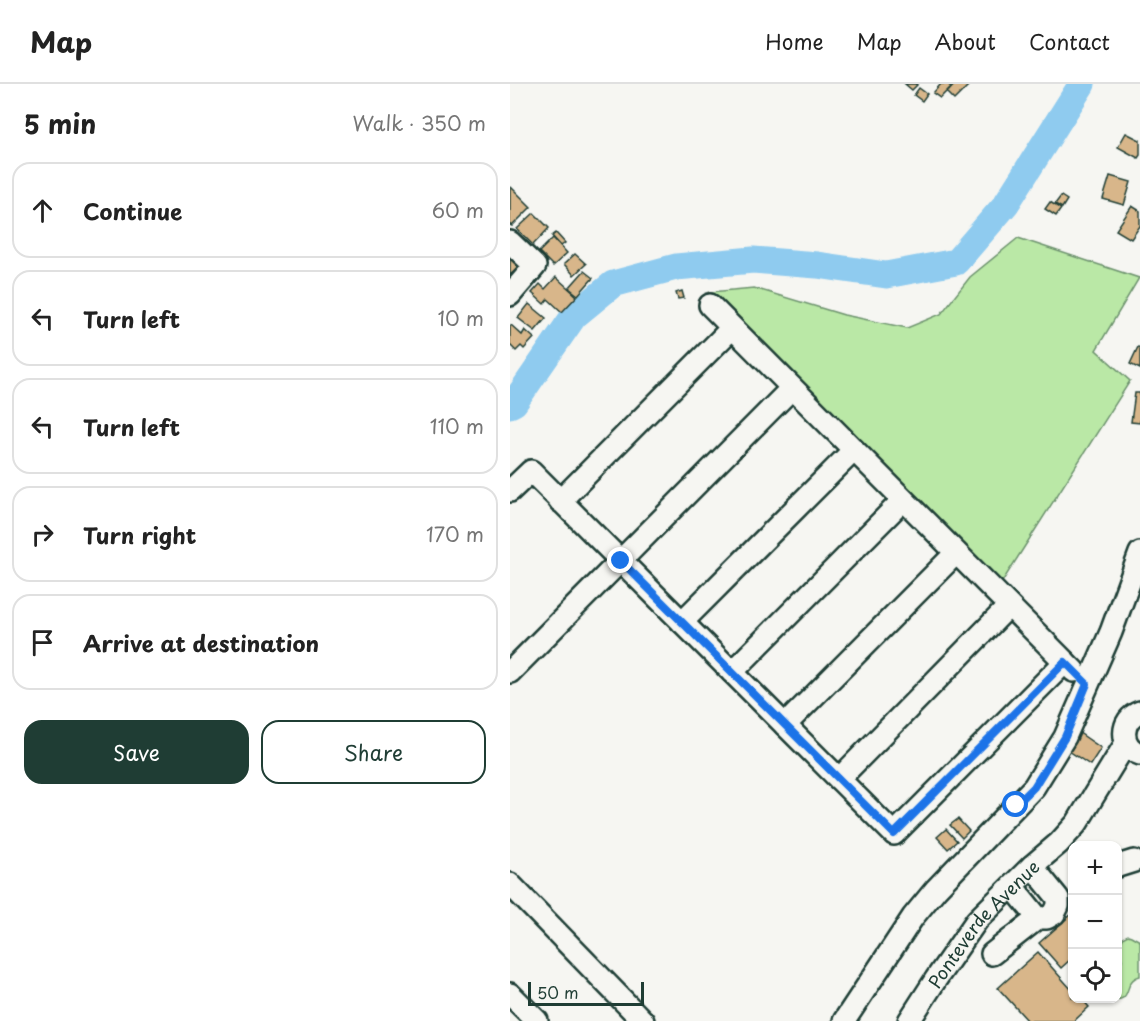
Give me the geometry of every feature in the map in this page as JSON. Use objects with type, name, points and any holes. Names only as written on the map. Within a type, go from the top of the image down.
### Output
[{"type":"street","points":[[510,242],[535,266],[510,295]]},
{"type":"street","points":[[710,305],[1087,684]]},
{"type":"street","points":[[560,501],[732,328]]},
{"type":"street","points":[[510,672],[792,388]]},
{"type":"street","points":[[682,622],[854,450]]},
{"type":"street","points":[[510,491],[531,471],[894,834],[1065,662]]},
{"type":"street","points":[[732,672],[903,500]]},
{"type":"street","points":[[785,725],[956,553]]},
{"type":"street","points":[[844,1021],[918,910],[1034,787],[1065,737],[1111,632],[1140,553]]},
{"type":"street","points":[[839,779],[1010,606]]},
{"type":"street","name":"Ponteverde Avenue","points":[[909,1021],[977,920],[1059,843],[1077,823],[1133,748],[1124,733],[1126,722],[1133,714],[1140,712]]},
{"type":"street","points":[[992,954],[1038,918],[1047,918],[1054,914],[1065,894],[1032,866]]},
{"type":"street","points":[[1012,886],[1038,918]]},
{"type":"street","points":[[513,892],[643,1021]]},
{"type":"street","points":[[510,993],[537,1021]]},
{"type":"green space","points":[[1018,238],[1139,278],[1096,350],[1130,381],[1002,582],[710,292],[754,288],[844,315],[907,328],[941,314],[970,277]]},
{"type":"green space","points":[[1128,935],[1140,941],[1140,976],[1131,982],[1122,998],[1122,940]]},
{"type":"building","points":[[905,84],[918,84],[912,90]]},
{"type":"building","points":[[941,84],[948,84],[951,87],[940,98],[933,93]]},
{"type":"building","points":[[955,84],[969,85],[954,100],[947,93]]},
{"type":"building","points":[[919,88],[927,94],[922,101],[914,95]]},
{"type":"building","points":[[1126,133],[1140,140],[1138,158],[1118,147]]},
{"type":"building","points":[[1110,176],[1131,182],[1124,205],[1103,199]]},
{"type":"building","points":[[511,187],[531,207],[512,226],[510,225]]},
{"type":"building","points":[[1061,196],[1067,200],[1062,208],[1055,204]]},
{"type":"building","points":[[1050,202],[1061,209],[1056,216],[1045,209]]},
{"type":"building","points":[[1132,206],[1140,211],[1140,226],[1131,239],[1116,230]]},
{"type":"building","points":[[534,213],[549,228],[533,245],[517,229]]},
{"type":"building","points":[[556,233],[565,243],[561,246],[552,236]]},
{"type":"building","points":[[553,238],[567,253],[553,266],[539,252]]},
{"type":"building","points":[[575,254],[586,264],[574,275],[564,264]]},
{"type":"building","points":[[510,257],[519,267],[510,275]]},
{"type":"building","points":[[584,271],[593,278],[578,295],[569,288]]},
{"type":"building","points":[[556,277],[577,296],[562,312],[548,299],[544,304],[532,293],[540,284],[545,289]]},
{"type":"building","points":[[682,291],[684,298],[678,299],[676,293]]},
{"type":"building","points":[[529,304],[546,318],[535,331],[518,318]]},
{"type":"building","points":[[511,325],[522,335],[525,330],[534,338],[524,349],[521,346],[516,351],[510,345]]},
{"type":"building","points":[[1138,347],[1140,348],[1140,369],[1130,364]]},
{"type":"building","points":[[1135,393],[1140,393],[1140,423],[1131,422]]},
{"type":"building","points":[[1075,730],[1101,748],[1090,765],[1063,747]]},
{"type":"building","points":[[958,819],[969,831],[962,838],[950,825]]},
{"type":"building","points":[[946,829],[957,841],[948,849],[937,837]]},
{"type":"building","points":[[1068,918],[1068,962],[1061,968],[1039,943]]},
{"type":"building","points":[[1038,952],[1068,986],[1068,1003],[1085,1003],[1089,1007],[1074,1021],[1028,1021],[998,988]]},
{"type":"waterway","points":[[510,405],[514,403],[574,316],[613,284],[676,267],[753,260],[817,265],[886,275],[956,262],[1006,204],[1082,84]]},
{"type":"route","points":[[621,561],[894,834],[1065,662],[1087,684],[1065,737],[1034,787],[1016,805]]}]
